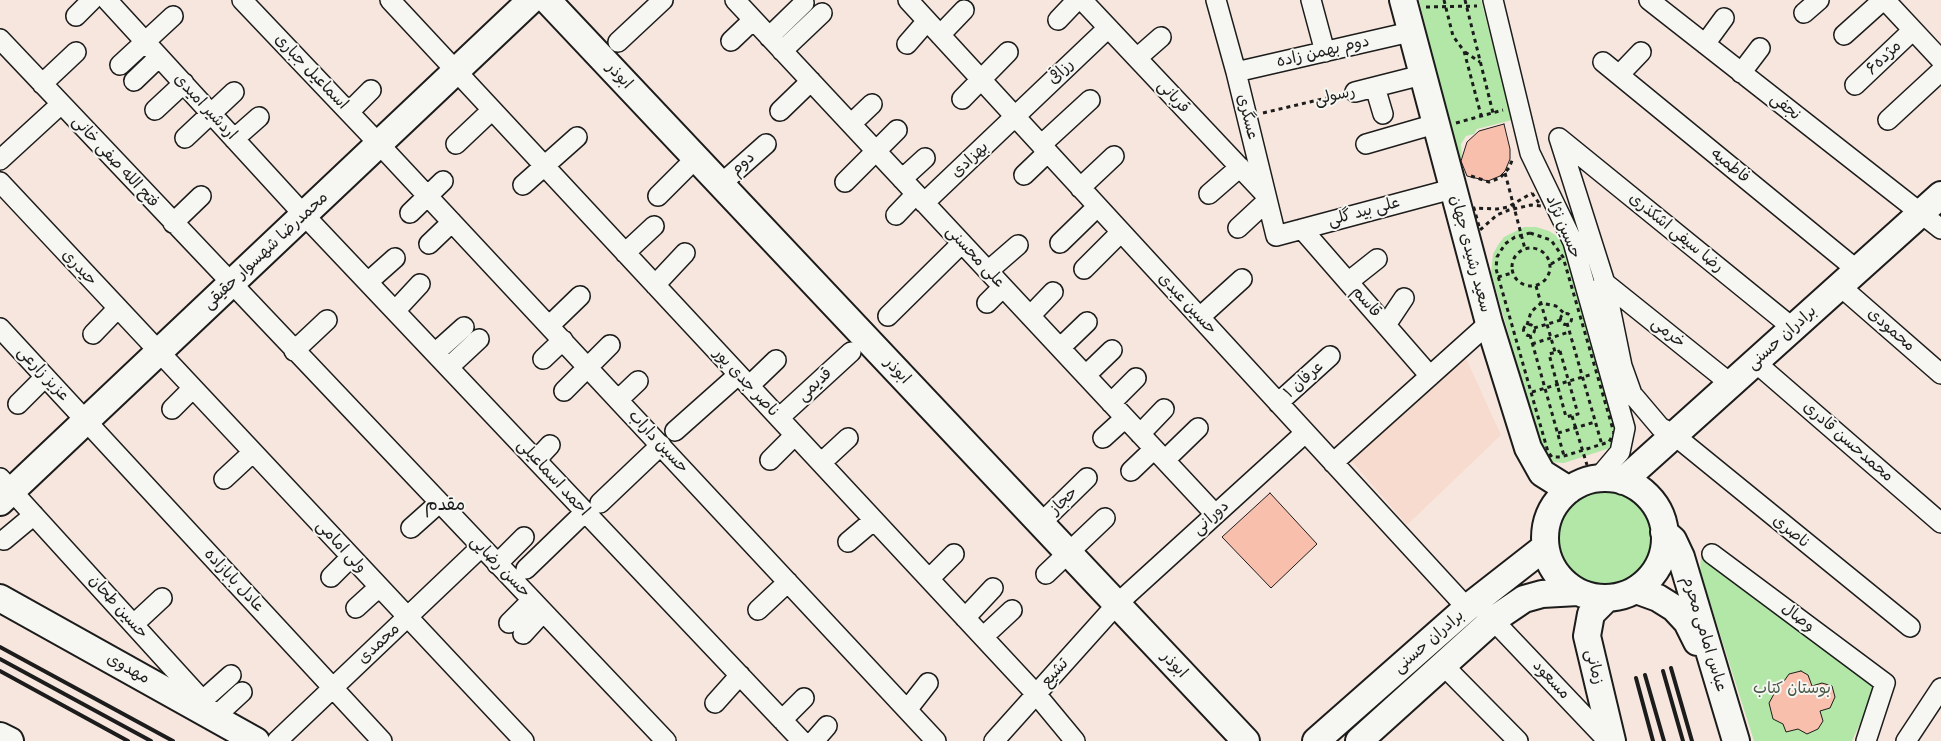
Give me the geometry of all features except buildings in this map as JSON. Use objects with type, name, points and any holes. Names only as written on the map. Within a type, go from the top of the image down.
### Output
[{"type":"main road","name":"محمدرضا شهسوار حقیقی","points":[[4,491],[86,420],[158,353],[531,0]]},
{"type":"main road","name":"ابوذر","points":[[548,0],[1246,741]]},
{"type":"main road","name":"سعید رشیدی جهان","points":[[1414,3],[1410,32],[1422,75],[1443,122],[1458,179],[1489,323],[1528,448],[1542,473],[1595,482]]},
{"type":"main road","name":"برادران حسنی","points":[[1595,482],[1674,435],[1941,195]]},
{"type":"main road","points":[[1595,482],[1634,486],[1654,504],[1660,515],[1664,532],[1664,549],[1658,565],[1649,579],[1636,590],[1622,596],[1608,598],[1592,597],[1578,592],[1562,581],[1551,565],[1545,547],[1545,530],[1549,515],[1557,501],[1595,482]]},
{"type":"main road","name":"عباس امامی محرم","points":[[1664,532],[1673,540],[1681,556],[1736,741]]},
{"type":"main road","name":"برادران حسنی","points":[[1316,741],[1467,608],[1545,547]]},
{"type":"main road","name":"عباس امامی محرم","points":[[1636,590],[1658,598],[1674,608],[1687,622],[1697,642],[1725,741]]},
{"type":"main road","name":"برادران حسنی","points":[[1359,741],[1493,620],[1524,599],[1542,594],[1578,592]]},
{"type":"main road","name":"مهدوی","points":[[0,598],[220,719],[256,741]]},
{"type":"main road","name":"زمانی","points":[[1608,598],[1591,614],[1586,636],[1610,741]]},
{"type":"main road","points":[[1360,702],[1379,723]]},
{"type":"main road","points":[[0,736],[10,741]]},
{"type":"street","points":[[76,16],[92,0]]},
{"type":"street","name":"اردشیر امیدی","points":[[107,0],[304,215]]},
{"type":"street","name":"ناصر جدی پور","points":[[390,0],[1036,694],[1075,741]]},
{"type":"street","points":[[618,42],[662,0]]},
{"type":"street","points":[[1058,20],[1077,0]]},
{"type":"street","name":"قربانی","points":[[1082,0],[1266,197]]},
{"type":"street","name":"عسگری","points":[[1216,0],[1248,117],[1276,236]]},
{"type":"street","points":[[1311,0],[1325,52]]},
{"type":"street","name":"نجفی","points":[[1649,0],[1941,229]]},
{"type":"street","points":[[1804,13],[1819,0]]},
{"type":"street","points":[[1844,35],[1884,0],[1941,60]]},
{"type":"street","name":"اسماعیل جباری","points":[[245,1],[379,144]]},
{"type":"street","points":[[769,37],[804,3]]},
{"type":"street","name":"حسین نژاد","points":[[1486,3],[1530,153],[1573,242],[1624,428],[1620,452],[1595,482]]},
{"type":"street","points":[[731,41],[744,7]]},
{"type":"street","name":"علی محسنی","points":[[744,7],[782,51],[1215,514]]},
{"type":"street","points":[[907,44],[923,13],[964,10]]},
{"type":"street","points":[[782,51],[822,13]]},
{"type":"street","name":"حسین عبدی","points":[[923,13],[1044,149],[1467,608]]},
{"type":"street","points":[[120,65],[173,16]]},
{"type":"street","points":[[1705,44],[1724,18]]},
{"type":"street","name":"رزاقی","points":[[1015,117],[1108,28]]},
{"type":"street","name":"مژده۶","points":[[1856,85],[1913,30]]},
{"type":"street","name":"دوم بهمن زاده","points":[[1236,72],[1410,32]]},
{"type":"street","points":[[1137,58],[1161,37]]},
{"type":"street","name":"فتح الله صفی خانی","points":[[0,39],[230,284]]},
{"type":"street","points":[[1741,72],[1760,48]]},
{"type":"street","points":[[42,84],[76,52]]},
{"type":"street","points":[[962,99],[1008,52]]},
{"type":"street","points":[[1619,75],[1641,52]]},
{"type":"street","points":[[134,81],[159,57]]},
{"type":"street","name":"فاطمیه","points":[[1603,62],[1848,278]]},
{"type":"street","points":[[1888,120],[1941,71]]},
{"type":"street","name":"رسولی","points":[[1355,92],[1422,75]]},
{"type":"street","points":[[780,111],[811,81]]},
{"type":"street","points":[[155,110],[184,84]]},
{"type":"street","points":[[1375,86],[1383,114]]},
{"type":"street","points":[[349,112],[371,90]]},
{"type":"street","points":[[185,138],[234,92]]},
{"type":"street","points":[[1024,174],[1044,149],[1090,100]]},
{"type":"street","points":[[0,160],[61,104]]},
{"type":"street","points":[[851,124],[872,104]]},
{"type":"street","points":[[456,144],[492,110]]},
{"type":"street","points":[[234,139],[259,117]]},
{"type":"street","name":"بهزادی","points":[[896,215],[920,198],[1015,117]]},
{"type":"street","points":[[1366,144],[1443,122]]},
{"type":"street","points":[[844,182],[897,130]]},
{"type":"street","points":[[522,185],[577,137]]},
{"type":"street","name":"ناصری","points":[[1559,138],[1605,283],[1622,366],[1632,394],[1660,427],[1674,435],[1910,628]]},
{"type":"street","name":"رضا سیفی اشکذری","points":[[1559,138],[1793,328]]},
{"type":"street","name":"حسین داراب","points":[[379,144],[936,741]]},
{"type":"street","name":"دوم","points":[[721,184],[766,144]]},
{"type":"street","points":[[1080,188],[1114,156]]},
{"type":"street","points":[[658,196],[696,158]]},
{"type":"street","points":[[902,179],[925,158]]},
{"type":"street","points":[[1209,194],[1240,167]]},
{"type":"street","name":"علی بید گلی","points":[[1276,236],[1458,179]]},
{"type":"street","points":[[410,213],[443,180]]},
{"type":"street","name":"حیدری","points":[[0,183],[158,353]]},
{"type":"street","points":[[173,223],[201,196]]},
{"type":"street","points":[[1238,228],[1266,197]]},
{"type":"street","points":[[1060,243],[1098,207]]},
{"type":"street","name":"احمد اسماعیلی","points":[[304,215],[536,460],[563,478],[593,508],[740,676],[802,741]]},
{"type":"street","points":[[429,244],[452,222]]},
{"type":"street","points":[[626,253],[654,226]]},
{"type":"street","name":"قاسم","points":[[1302,229],[1430,376]]},
{"type":"street","points":[[1084,269],[1121,232]]},
{"type":"street","points":[[888,316],[962,243]]},
{"type":"street","points":[[988,271],[1018,245]]},
{"type":"street","points":[[655,285],[685,253]]},
{"type":"street","points":[[368,282],[395,258]]},
{"type":"street","points":[[1348,282],[1377,258]]},
{"type":"street","name":"محمودی","points":[[1848,278],[1941,374]]},
{"type":"street","points":[[1200,318],[1242,279]]},
{"type":"street","points":[[1590,300],[1605,283]]},
{"type":"street","name":"خرمی","points":[[1605,283],[1731,384]]},
{"type":"street","name":"حسن رضایی","points":[[230,284],[666,741]]},
{"type":"street","points":[[395,311],[420,284]]},
{"type":"street","points":[[987,303],[1003,287]]},
{"type":"street","points":[[1030,316],[1053,292]]},
{"type":"street","points":[[549,326],[580,296]]},
{"type":"street","points":[[1386,325],[1404,298]]},
{"type":"street","points":[[93,334],[117,309]]},
{"type":"street","points":[[294,351],[327,320]]},
{"type":"street","points":[[1060,348],[1086,322]]},
{"type":"street","points":[[1333,463],[1489,323]]},
{"type":"street","points":[[435,353],[464,327]]},
{"type":"street","name":"عزیز زارعی","points":[[0,328],[86,420]]},
{"type":"street","points":[[449,367],[479,340]]},
{"type":"street","points":[[543,359],[563,340]]},
{"type":"street","points":[[564,391],[610,345]]},
{"type":"street","points":[[1086,375],[1112,350]]},
{"type":"street","name":"قدیمی","points":[[779,418],[851,352]]},
{"type":"street","name":"ولی امامی","points":[[158,353],[524,741]]},
{"type":"street","name":"عرفان ۱","points":[[1278,403],[1330,356]]},
{"type":"street","points":[[675,431],[744,380],[776,360]]},
{"type":"street","name":"محمدحسن قادری","points":[[1755,362],[1941,523]]},
{"type":"street","points":[[18,404],[45,377]]},
{"type":"street","points":[[1111,403],[1136,378]]},
{"type":"street","points":[[618,400],[638,381]]},
{"type":"street","points":[[172,408],[192,389]]},
{"type":"street","points":[[1140,434],[1164,409]]},
{"type":"street","points":[[1103,438],[1125,418]]},
{"type":"street","name":"عادل بابازاده","points":[[86,420],[333,688],[370,737]]},
{"type":"street","points":[[1131,471],[1160,455],[1198,428]]},
{"type":"street","name":"دورانی","points":[[1117,604],[1305,433]]},
{"type":"street","points":[[770,460],[795,435]]},
{"type":"street","points":[[821,463],[848,438]]},
{"type":"street","points":[[536,460],[550,444]]},
{"type":"street","points":[[526,569],[661,446]]},
{"type":"street","points":[[224,479],[252,453]]},
{"type":"street","name":"حجاز","points":[[1041,523],[1088,478]]},
{"type":"street","name":"حسین طحان","points":[[4,491],[34,515],[220,719]]},
{"type":"street","points":[[411,528],[439,503]]},
{"type":"street","points":[[4,540],[34,515]]},
{"type":"street","points":[[1046,574],[1105,518]]},
{"type":"street","points":[[848,542],[874,520]]},
{"type":"street","points":[[497,564],[524,537]]},
{"type":"street","name":"محمدی","points":[[277,741],[481,547]]},
{"type":"street","points":[[928,579],[954,554]]},
{"type":"street","name":"وصال","points":[[1712,554],[1885,682],[1866,741]]},
{"type":"street","points":[[331,577],[351,558]]},
{"type":"street","points":[[758,610],[788,582]]},
{"type":"street","points":[[356,608],[379,587]]},
{"type":"street","points":[[965,618],[993,588]]},
{"type":"street","points":[[134,624],[162,598]]},
{"type":"street","name":"تشیع","points":[[994,741],[1117,604]]},
{"type":"street","points":[[516,629],[537,606]]},
{"type":"street","points":[[983,637],[1012,610]]},
{"type":"street","name":"مسعود","points":[[1493,620],[1610,741]]},
{"type":"street","points":[[1444,666],[1518,741]]},
{"type":"street","points":[[203,700],[231,675]]},
{"type":"street","points":[[715,703],[740,676]]},
{"type":"street","points":[[907,710],[928,683]]},
{"type":"street","points":[[220,719],[242,692]]},
{"type":"street","points":[[1906,741],[1940,693]]},
{"type":"street","points":[[782,720],[804,698]]},
{"type":"street","points":[[814,741],[827,726]]},
{"type":"path","points":[[1444,0],[1453,36],[1464,51],[1481,63]]},
{"type":"path","points":[[1465,0],[1493,113]]},
{"type":"path","points":[[1477,0],[1486,3]]},
{"type":"path","points":[[1414,3],[1467,8],[1486,3]]},
{"type":"path","points":[[1481,15],[1486,3]]},
{"type":"path","points":[[1464,51],[1480,115]]},
{"type":"path","name":"رسولی","points":[[1248,117],[1355,92]]},
{"type":"path","points":[[1443,122],[1453,124],[1506,109],[1508,114]]},
{"type":"path","points":[[1458,179],[1489,182],[1500,178],[1513,160],[1513,150]]},
{"type":"path","points":[[1505,173],[1525,249]]},
{"type":"path","points":[[1513,207],[1496,209],[1474,208],[1480,230],[1497,215],[1513,207],[1532,193],[1541,206],[1513,207]]},
{"type":"path","points":[[1530,233],[1544,236],[1558,247],[1563,257],[1614,433],[1609,442],[1556,458],[1548,452],[1496,269],[1498,257],[1505,244],[1521,235],[1530,233]]},
{"type":"path","points":[[1525,249],[1540,250],[1547,256],[1551,264],[1546,280],[1536,286],[1523,285],[1512,273],[1515,255],[1525,249]]},
{"type":"path","points":[[1536,286],[1555,352]]},
{"type":"path","points":[[1541,303],[1556,306],[1565,314]]},
{"type":"path","points":[[1527,325],[1531,312],[1541,303]]},
{"type":"path","points":[[1570,313],[1572,322],[1562,324],[1561,320],[1560,316],[1570,313]]},
{"type":"path","points":[[1534,328],[1561,320]]},
{"type":"path","points":[[1567,323],[1602,444]]},
{"type":"path","points":[[1532,324],[1535,333],[1526,336],[1522,326],[1527,325],[1532,324]]},
{"type":"path","points":[[1532,344],[1570,332]]},
{"type":"path","points":[[1530,335],[1564,456]]},
{"type":"path","points":[[1560,351],[1569,382],[1578,414],[1566,417],[1548,354],[1560,351]]},
{"type":"path","points":[[1548,388],[1580,379]]},
{"type":"path","points":[[1572,416],[1582,451],[1595,482]]},
{"type":"path","points":[[1558,433],[1595,422]]},
{"type":"shaded area","points":[[1464,354],[1501,435],[1407,525],[1349,458]]},
{"type":"green space","points":[[1419,0],[1481,0],[1512,120],[1477,129],[1474,134],[1466,136],[1461,144],[1462,158],[1458,160]]},
{"type":"green space","points":[[1524,227],[1536,227],[1549,231],[1560,238],[1568,251],[1619,428],[1613,447],[1564,463],[1551,462],[1541,448],[1491,273],[1493,254],[1498,245],[1504,237]]},
{"type":"green space","points":[[1605,488],[1625,491],[1634,496],[1648,510],[1653,519],[1656,539],[1653,559],[1648,568],[1634,582],[1625,587],[1605,590],[1585,587],[1576,582],[1562,568],[1557,559],[1554,539],[1557,519],[1562,510],[1576,496],[1585,491]]},
{"type":"green space","name":"بوستان کتاب","points":[[1701,557],[1877,686],[1852,741],[1754,741],[1700,571]]},
{"type":"railway","points":[[0,647],[173,741]]},
{"type":"railway","points":[[0,659],[151,741]]},
{"type":"railway","points":[[1671,668],[1692,741]]},
{"type":"railway","points":[[0,671],[128,741]]},
{"type":"railway","points":[[1663,671],[1683,741]]},
{"type":"railway","points":[[1645,675],[1664,741]]},
{"type":"railway","points":[[1636,678],[1653,741]]},
{"type":"district","name":"مقدم","points":[[445,505]]}]
